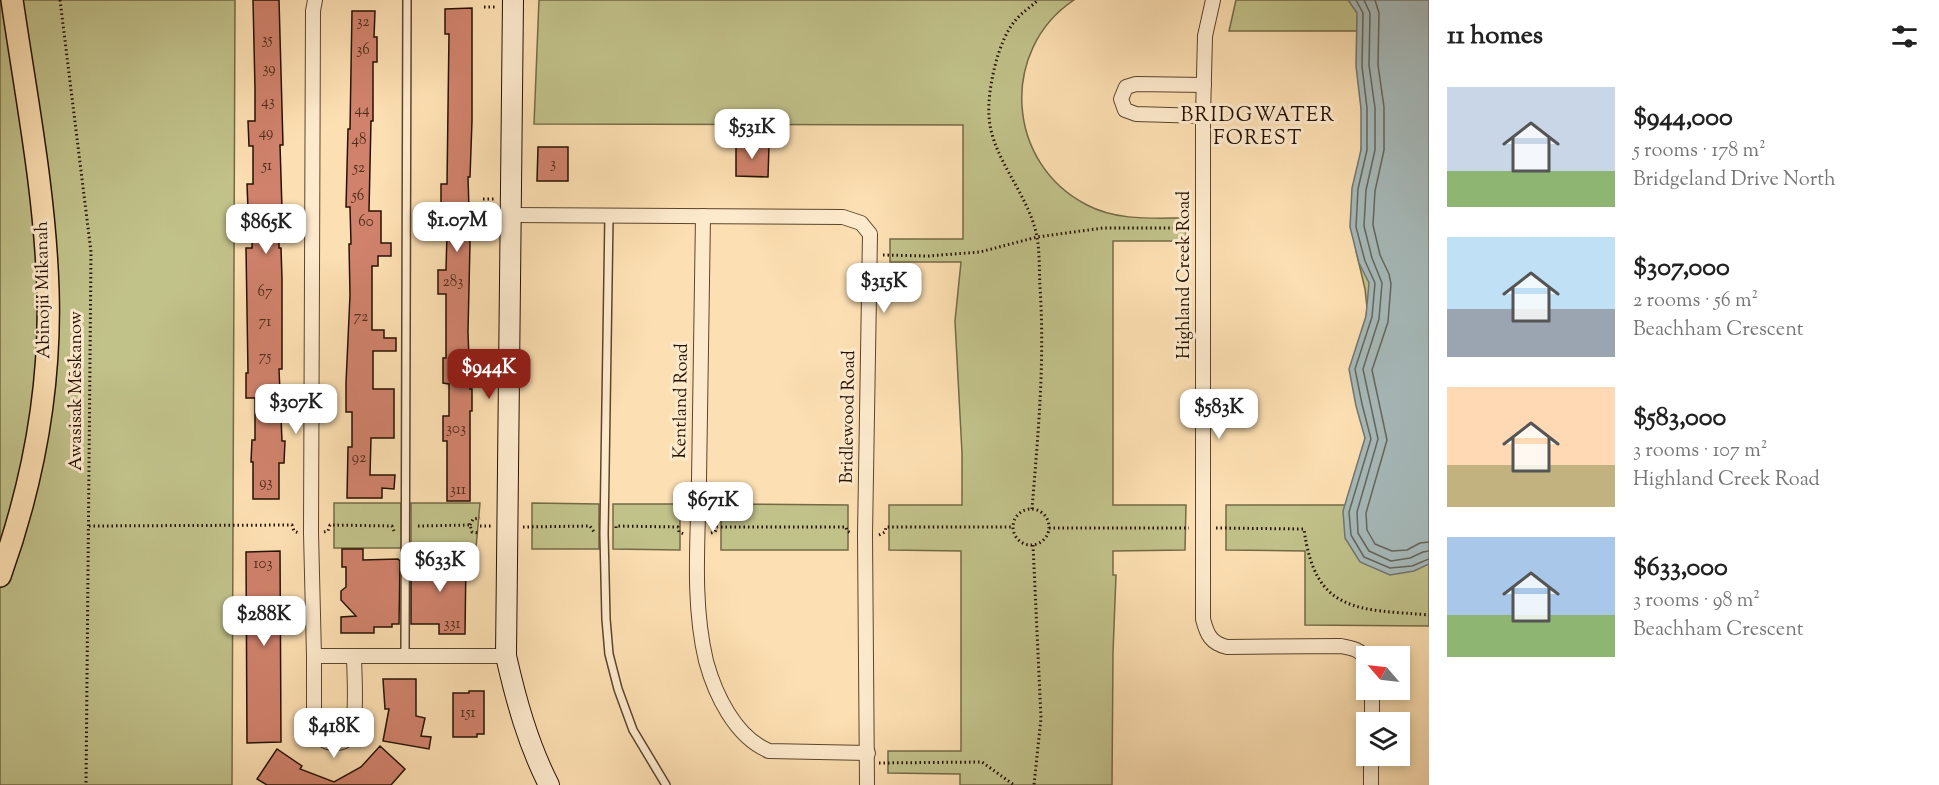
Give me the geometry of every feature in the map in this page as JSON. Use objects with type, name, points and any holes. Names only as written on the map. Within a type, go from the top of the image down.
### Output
[{"type":"main road","name":"Abinojii Mikanah","points":[[0,576],[25,498],[34,457],[45,379],[48,337],[46,255],[40,191],[12,0]]},
{"type":"street","points":[[315,0],[313,12],[311,532],[314,727],[318,736],[327,743],[340,743],[348,739],[354,725],[354,656]]},
{"type":"street","points":[[513,0],[506,656],[527,733],[549,785]]},
{"type":"street","name":"Highland Creek Road","points":[[1213,0],[1205,36],[1203,116],[1203,619],[1207,634],[1217,644],[1227,646],[1356,649]]},
{"type":"street","points":[[1203,116],[1136,114],[1125,110],[1121,99],[1126,87],[1136,84],[1204,85]]},
{"type":"street","name":"Bridlewood Road","points":[[510,215],[843,217],[861,223],[870,234],[866,535],[867,785]]},
{"type":"street","name":"Kentland Road","points":[[703,216],[697,534],[698,608],[706,661],[724,706],[735,722],[759,747],[769,751],[867,758]]},
{"type":"street","points":[[314,656],[506,656]]},
{"type":"street","points":[[1371,766],[1371,785]]},
{"type":"lane","points":[[405,655],[406,0]]},
{"type":"lane","points":[[609,216],[604,534],[609,654],[618,689],[633,730],[666,785]]},
{"type":"path","name":"Awasisak Mēskanow","points":[[60,0],[91,252],[86,785]]},
{"type":"path","points":[[1032,509],[1041,403],[1043,328],[1037,237],[1026,203],[998,153],[989,117],[991,85],[999,52],[1014,22],[1038,0]]},
{"type":"path","points":[[869,255],[928,256],[980,252],[1037,237],[1103,228],[1194,228]]},
{"type":"path","points":[[1032,509],[1038,510],[1046,517],[1049,528],[1046,538],[1033,545],[1021,543],[1013,527],[1021,512],[1032,509]]},
{"type":"path","points":[[479,533],[472,532],[470,525],[473,519],[480,518]]},
{"type":"path","points":[[89,526],[292,525],[294,531],[311,532],[328,531],[330,525],[392,526],[394,531],[405,533],[417,531],[418,526],[470,525]]},
{"type":"path","points":[[480,526],[590,526],[593,532],[604,534],[615,531],[616,526],[678,527],[679,532],[685,534],[710,534],[715,532],[717,526],[846,527],[851,533],[866,535],[885,532],[886,527],[1013,527]]},
{"type":"path","points":[[1049,528],[1304,529],[1307,554],[1314,572],[1326,589],[1344,602],[1364,609],[1429,615]]},
{"type":"path","points":[[1033,545],[1041,718],[1034,785]]},
{"type":"path","points":[[867,758],[982,762],[1014,785]]},
{"type":"green space","points":[[0,0],[235,0],[232,785],[0,785]]},
{"type":"green space","points":[[539,0],[1074,0],[1050,21],[1033,47],[1024,76],[1022,106],[1028,135],[1040,163],[1060,186],[1087,205],[1099,210],[1135,218],[1186,218],[1186,241],[1113,241],[1113,505],[1186,505],[1185,550],[1113,551],[1113,575],[1116,575],[1112,785],[960,785],[960,774],[888,773],[888,751],[961,751],[961,551],[889,550],[889,505],[962,505],[962,453],[955,321],[961,262],[890,262],[890,239],[963,239],[963,125],[534,124]]},
{"type":"green space","points":[[1236,0],[1429,0],[1429,626],[1305,625],[1305,551],[1226,550],[1226,505],[1351,505],[1365,444],[1367,308],[1353,226],[1363,133],[1357,31],[1229,31]]},
{"type":"green space","points":[[334,503],[401,503],[401,548],[334,548]]},
{"type":"green space","points":[[411,503],[480,503],[476,548],[411,548]]},
{"type":"green space","points":[[532,503],[599,504],[599,549],[532,549]]},
{"type":"green space","points":[[613,504],[680,504],[680,550],[613,549]]},
{"type":"green space","points":[[721,504],[848,505],[848,550],[721,550]]},
{"type":"water","points":[[1348,0],[1429,0],[1429,564],[1414,571],[1390,575],[1360,562],[1345,538],[1343,511],[1365,438],[1349,369],[1366,316],[1369,283],[1359,263],[1350,227],[1352,188],[1361,150],[1361,109],[1356,66],[1357,13]]},
{"type":"building","points":[[253,0],[279,0],[283,145],[280,145],[282,209],[279,209],[282,369],[279,369],[282,441],[285,441],[284,463],[279,463],[279,499],[253,499],[253,462],[251,462],[252,440],[255,440],[255,398],[246,398],[246,373],[248,373],[246,248],[252,248],[253,209],[248,209],[247,184],[253,184],[253,146],[249,146],[248,121],[255,121]]},
{"type":"building","points":[[472,8],[472,121],[470,177],[468,177],[470,243],[468,332],[470,389],[472,389],[470,501],[447,501],[447,441],[443,441],[443,416],[449,416],[449,384],[443,383],[443,358],[446,358],[446,294],[438,294],[438,270],[446,270],[447,234],[438,234],[438,225],[422,225],[422,213],[441,214],[441,184],[447,184],[449,34],[445,34],[445,9]]},
{"type":"building","points":[[352,11],[375,11],[374,37],[377,37],[377,62],[373,62],[369,211],[381,211],[381,243],[391,243],[391,256],[378,256],[378,266],[372,266],[372,330],[384,330],[384,338],[396,338],[396,351],[373,351],[373,389],[394,389],[394,438],[371,438],[370,475],[395,475],[394,489],[382,488],[382,498],[347,498],[348,447],[352,447],[352,412],[346,412],[350,295],[349,244],[351,244],[350,207],[346,207]]},
{"type":"building","points":[[736,144],[769,145],[768,177],[736,176]]},
{"type":"building","points":[[538,147],[568,147],[568,181],[537,181]]},
{"type":"building","points":[[342,549],[363,549],[363,560],[398,559],[400,561],[399,624],[392,624],[392,627],[374,627],[374,633],[341,633],[341,617],[356,616],[341,600],[341,591],[346,587],[346,567],[342,567]]},
{"type":"building","points":[[280,551],[281,742],[247,743],[246,552]]},
{"type":"building","points":[[444,551],[464,551],[464,559],[466,559],[465,634],[439,634],[439,624],[411,624],[411,561],[444,560]]},
{"type":"building","points":[[383,679],[416,679],[416,716],[425,718],[421,736],[431,737],[429,749],[383,741],[389,709],[385,709]]},
{"type":"building","points":[[469,691],[484,691],[484,734],[477,734],[477,737],[453,737],[453,693],[469,693]]},
{"type":"building","points":[[380,746],[405,769],[391,785],[267,785],[257,779],[277,749],[302,766],[300,769],[334,782],[361,767]]},
{"type":"district","name":"BRIDGWATER FOREST","points":[[1258,128]]}]
